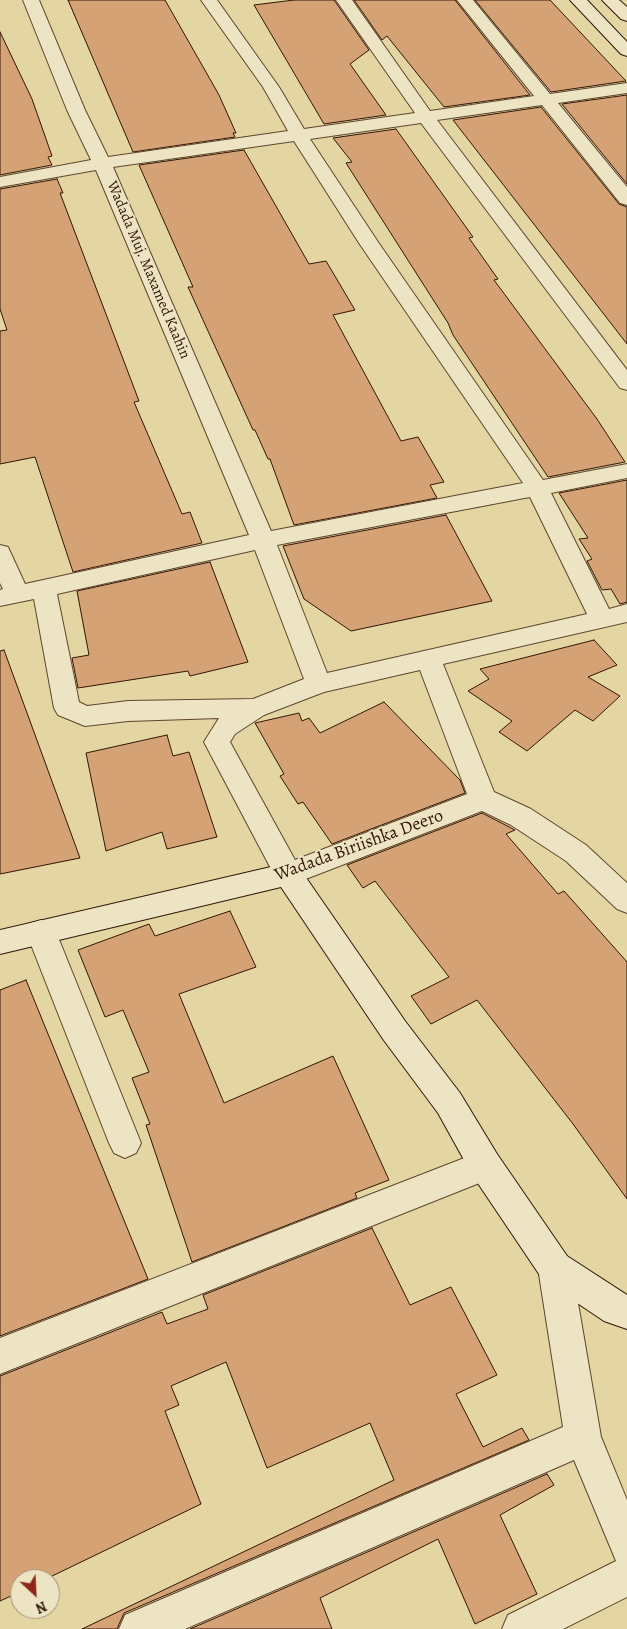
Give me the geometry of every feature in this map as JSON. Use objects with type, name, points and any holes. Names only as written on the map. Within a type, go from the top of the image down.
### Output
[{"type":"street","name":"Wadada Muj. Maxamed Kaahin","points":[[31,0],[76,110],[102,163],[264,540],[319,684]]},
{"type":"street","points":[[209,0],[271,87],[299,135],[369,243],[538,489],[601,618]]},
{"type":"street","points":[[344,0],[426,117],[627,384]]},
{"type":"street","points":[[465,0],[627,199]]},
{"type":"street","points":[[578,0],[627,51]]},
{"type":"street","points":[[610,0],[627,16]]},
{"type":"street","points":[[0,182],[102,163],[627,88]]},
{"type":"street","points":[[0,553],[9,596],[44,590],[264,540],[627,471]]},
{"type":"street","points":[[44,590],[68,708],[85,716],[128,712],[256,708]]},
{"type":"street","points":[[627,613],[319,684],[256,708],[226,727],[217,742],[288,874],[394,1030],[449,1103],[485,1165],[555,1268],[616,1309],[627,1312]]},
{"type":"street","points":[[429,660],[483,799],[521,817],[576,853],[627,901]]},
{"type":"street","name":"Wadada Biriishka Deero","points":[[0,942],[288,874],[410,829],[483,799]]},
{"type":"street","points":[[41,932],[125,1143]]},
{"type":"street","points":[[0,1356],[485,1165]]},
{"type":"street","points":[[555,1268],[583,1437],[627,1547]]},
{"type":"street","points":[[139,1629],[583,1437]]},
{"type":"street","points":[[522,1629],[627,1576]]},
{"type":"building","points":[[68,0],[165,0],[219,95],[236,133],[233,133],[235,137],[133,152]]},
{"type":"building","points":[[294,0],[334,0],[369,50],[350,64],[386,115],[324,124],[254,5]]},
{"type":"building","points":[[354,0],[455,0],[530,95],[444,107],[387,36],[382,40]]},
{"type":"building","points":[[475,0],[550,0],[626,81],[551,92]]},
{"type":"building","points":[[0,32],[32,99],[52,156],[48,157],[52,165],[0,175]]},
{"type":"building","points":[[627,95],[627,184],[562,104]]},
{"type":"building","points":[[541,107],[619,204],[627,207],[627,344],[453,120]]},
{"type":"building","points":[[396,129],[473,237],[469,238],[498,279],[494,280],[597,419],[625,462],[548,477],[453,335],[448,323],[346,163],[352,162],[333,138]]},
{"type":"building","points":[[244,150],[309,264],[326,261],[355,310],[333,315],[401,441],[418,437],[444,482],[430,485],[437,498],[294,525],[270,459],[268,459],[255,430],[253,430],[188,287],[193,287],[139,165]]},
{"type":"building","points":[[57,179],[63,193],[60,193],[139,401],[134,402],[182,514],[190,512],[202,543],[73,572],[35,457],[0,464],[0,331],[7,330],[0,309],[0,189]]},
{"type":"building","points":[[627,480],[627,602],[620,604],[611,589],[602,590],[587,561],[592,559],[579,539],[588,538],[559,493]]},
{"type":"building","points":[[446,515],[492,601],[351,631],[304,599],[283,546]]},
{"type":"building","points":[[210,562],[248,662],[190,676],[188,671],[78,688],[72,658],[89,655],[77,591]]},
{"type":"building","points":[[594,640],[617,665],[588,677],[620,696],[593,721],[575,710],[527,751],[499,732],[512,721],[468,691],[489,679],[480,669]]},
{"type":"building","points":[[4,650],[80,858],[0,874],[0,651]]},
{"type":"building","points":[[384,702],[460,780],[465,793],[332,844],[303,802],[298,804],[280,776],[284,774],[255,723],[299,713],[302,721],[309,718],[320,733]]},
{"type":"building","points":[[167,735],[173,756],[189,752],[217,837],[167,849],[162,832],[106,851],[86,753]]},
{"type":"building","points":[[482,813],[515,830],[506,834],[558,894],[564,891],[627,962],[627,1199],[573,1124],[477,1000],[431,1024],[411,996],[449,977],[375,881],[363,888],[347,865]]},
{"type":"building","points":[[230,911],[256,967],[179,994],[224,1103],[333,1056],[389,1180],[355,1193],[357,1198],[192,1262],[146,1125],[150,1124],[132,1078],[149,1072],[123,1010],[105,1017],[78,950],[149,924],[155,936]]},
{"type":"building","points":[[26,980],[148,1279],[0,1336],[0,990]]},
{"type":"building","points":[[372,1228],[410,1305],[451,1287],[497,1375],[456,1394],[483,1447],[522,1428],[529,1440],[124,1613],[117,1629],[82,1629],[394,1480],[370,1423],[267,1468],[226,1362],[171,1386],[179,1405],[165,1411],[201,1504],[60,1572],[60,1569],[10,1569],[10,1596],[0,1601],[0,1376],[162,1312],[167,1324],[208,1309],[203,1295]]},
{"type":"building","points":[[547,1474],[554,1485],[500,1515],[537,1594],[475,1624],[438,1539],[320,1598],[332,1629],[190,1629]]}]
